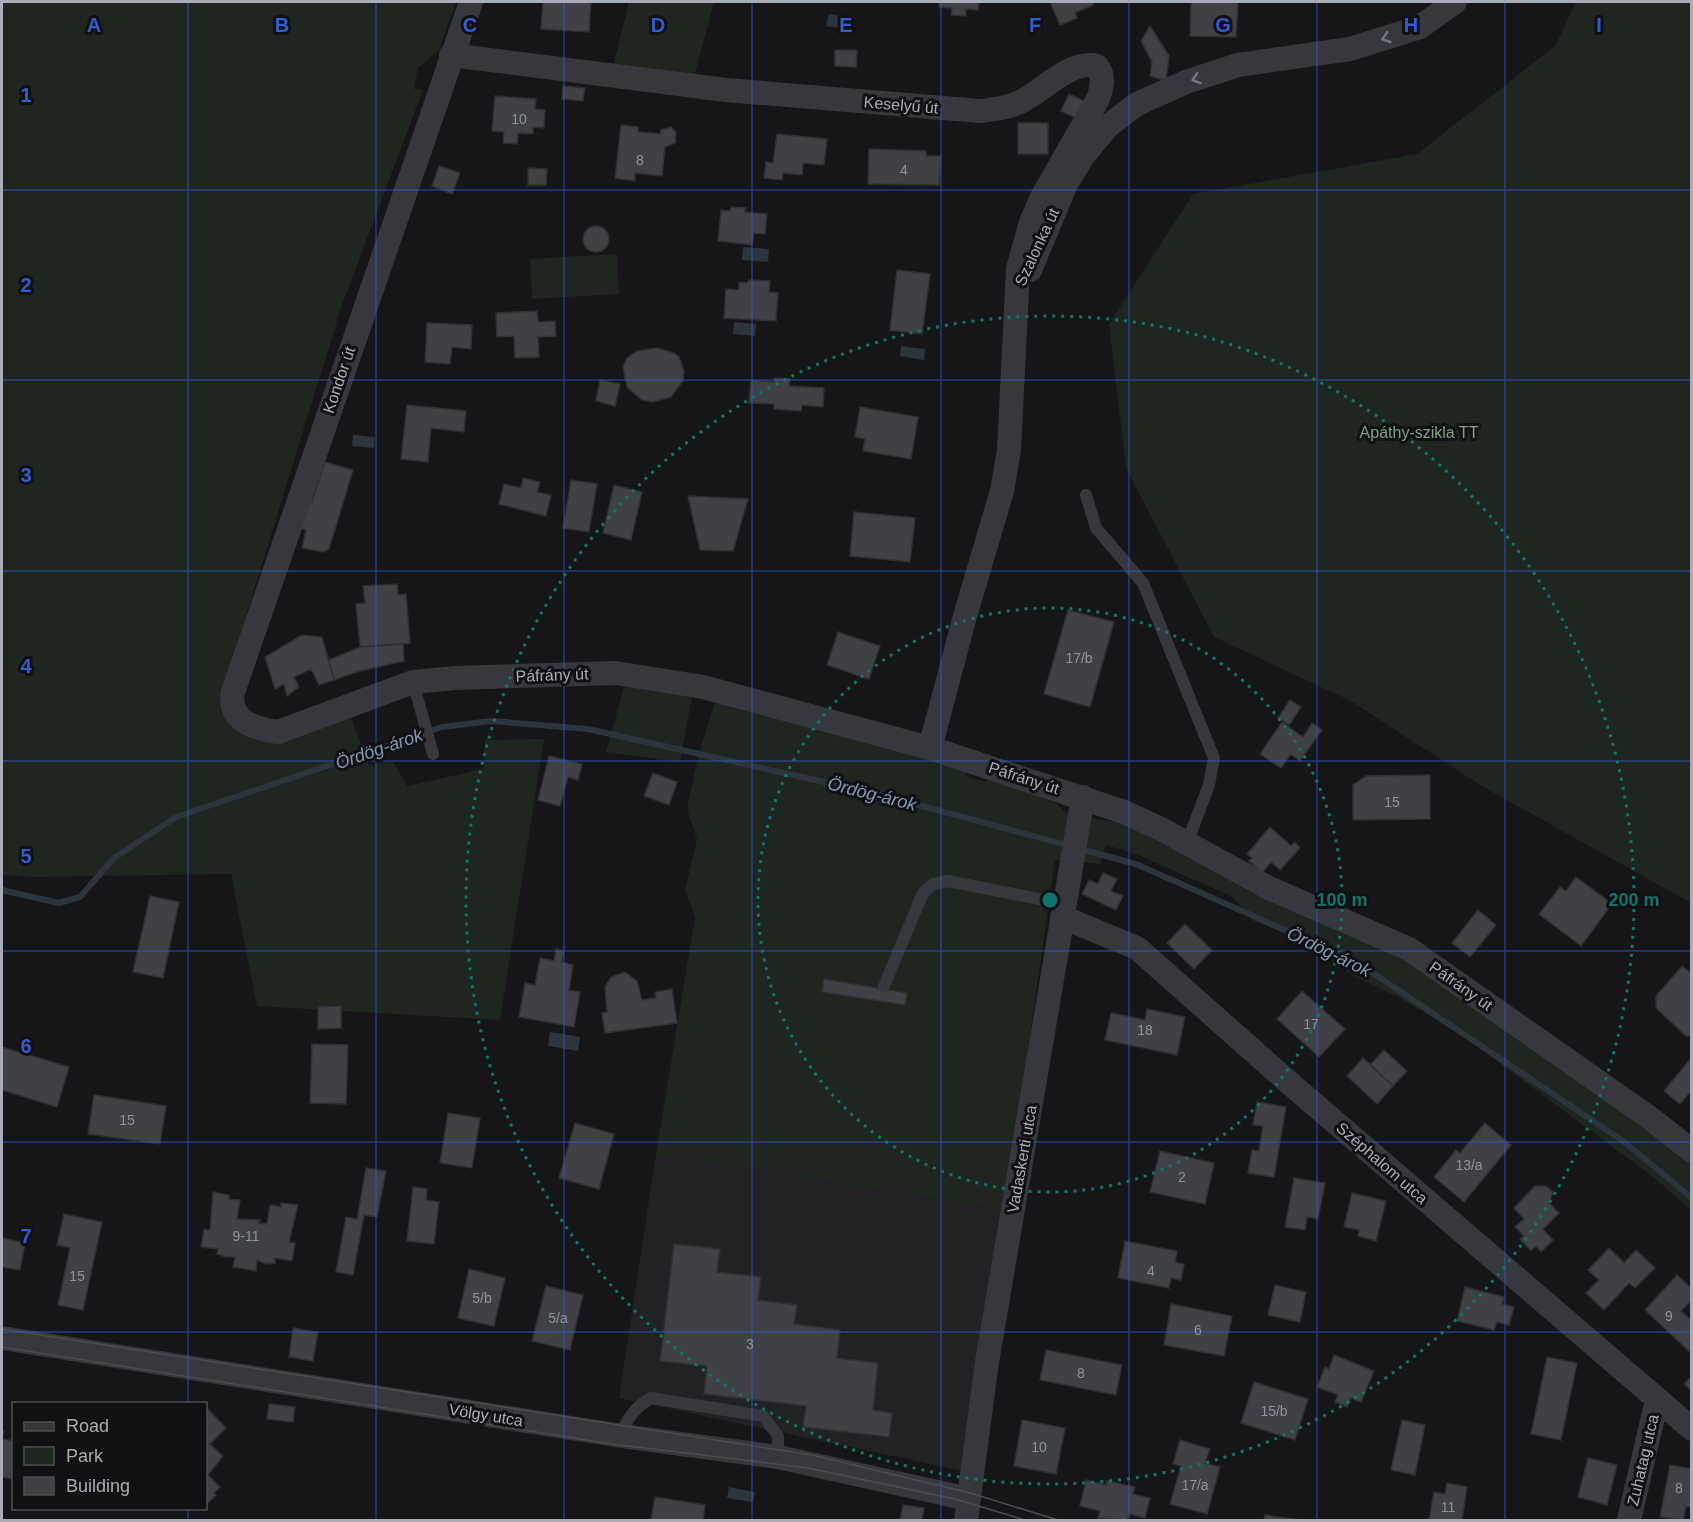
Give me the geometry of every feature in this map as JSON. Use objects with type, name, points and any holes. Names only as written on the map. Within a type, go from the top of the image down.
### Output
[{"type":"street","name":"Kondor út","points":[[279,732],[261,730],[240,718],[233,711],[231,702],[233,692],[471,2]]},
{"type":"street","name":"Szalonka út","points":[[930,748],[965,616],[1002,491],[1009,450],[1017,289],[1032,267],[1066,184],[1083,156],[1108,126],[1137,104],[1186,82],[1238,65],[1350,49],[1420,27],[1455,2]]},
{"type":"street","name":"Keselyű út","points":[[451,55],[726,90],[981,111],[1004,108],[1022,101],[1082,65],[1097,66],[1102,76],[1098,99],[1042,197],[1031,222],[1018,269],[1017,289]]},
{"type":"street","name":"Páfrány út","points":[[279,732],[413,682],[455,678],[616,673],[704,687],[930,748],[1081,808],[1124,812],[1269,888],[1408,949],[1641,1112],[1692,1151]]},
{"type":"street","name":"Vadaskerti utca","points":[[972,1514],[987,1362],[1081,808]]},
{"type":"street","name":"Széphalom utca","points":[[1063,910],[1124,941],[1144,954],[1286,1080],[1692,1430]]},
{"type":"street","name":"Völgy utca","points":[[2,1338],[622,1436],[778,1457],[972,1514]]},
{"type":"street","name":"Zuhatag utca","points":[[1629,1521],[1657,1400]]},
{"type":"lane","points":[[1086,495],[1096,528],[1143,583],[1214,758],[1209,784],[1187,843]]},
{"type":"lane","points":[[413,682],[433,753]]},
{"type":"lane","points":[[884,986],[918,901],[933,884],[948,881],[1063,910]]},
{"type":"lane","points":[[622,1436],[623,1426],[651,1398],[763,1416],[778,1436],[778,1457]]},
{"type":"shaded area","points":[[829,14],[853,18],[851,30],[826,26]]},
{"type":"shaded area","points":[[743,247],[769,249],[768,262],[742,260]]},
{"type":"shaded area","points":[[734,322],[756,324],[755,336],[733,334]]},
{"type":"shaded area","points":[[901,346],[925,349],[924,360],[900,356]]},
{"type":"shaded area","points":[[353,435],[375,437],[374,448],[352,446]]},
{"type":"shaded area","points":[[550,1032],[580,1037],[578,1051],[548,1046]]},
{"type":"shaded area","points":[[656,1154],[1005,1211],[963,1471],[619,1398]]},
{"type":"shaded area","points":[[729,1487],[755,1492],[753,1502],[727,1498]]},
{"type":"green space","points":[[2,2],[456,2],[439,50],[418,68],[414,89],[423,90],[342,305],[226,681],[238,722],[350,715],[369,765],[393,761],[407,786],[484,769],[485,740],[544,739],[500,1020],[257,1006],[231,874],[34,877],[2,875]]},
{"type":"green space","points":[[629,2],[714,2],[692,85],[611,75]]},
{"type":"green space","name":"Apáthy-szikla TT","points":[[1576,2],[1691,2],[1691,903],[1480,785],[1351,701],[1214,637],[1126,468],[1109,324],[1193,194],[1417,154],[1555,46]]},
{"type":"green space","points":[[617,254],[619,294],[532,299],[530,259]]},
{"type":"green space","points":[[625,684],[692,697],[680,762],[606,752]]},
{"type":"green space","points":[[715,702],[967,769],[965,776],[986,782],[991,776],[1057,804],[1068,815],[1119,822],[1408,956],[1691,1157],[1691,1210],[1657,1180],[1467,1039],[1402,999],[1354,976],[1303,941],[1252,920],[1233,897],[1136,854],[1106,845],[1100,864],[1055,860],[1005,1211],[656,1154],[695,917],[685,890],[697,839],[687,809],[698,757]]},
{"type":"building","points":[[543,2],[591,2],[589,32],[541,29]]},
{"type":"building","points":[[939,2],[979,2],[978,10],[966,9],[966,16],[951,15],[952,8],[939,7]]},
{"type":"building","points":[[1050,2],[1093,2],[1093,5],[1075,13],[1077,18],[1060,25]]},
{"type":"building","points":[[1191,2],[1238,2],[1236,37],[1190,36]]},
{"type":"building","points":[[1150,26],[1169,56],[1166,81],[1150,76],[1152,62],[1141,41]]},
{"type":"building","points":[[835,50],[857,50],[856,67],[835,66]]},
{"type":"building","points":[[563,86],[585,88],[583,101],[562,99]]},
{"type":"building","points":[[1069,94],[1086,102],[1078,119],[1061,111]]},
{"type":"building","points":[[495,96],[536,99],[535,109],[545,110],[544,128],[533,127],[533,134],[518,133],[517,144],[503,143],[504,132],[492,131]]},
{"type":"building","points":[[1018,123],[1048,123],[1048,154],[1018,154]]},
{"type":"building","points":[[621,125],[638,127],[638,132],[660,134],[661,130],[671,127],[676,132],[675,143],[665,147],[662,176],[635,173],[635,181],[615,178]]},
{"type":"building","points":[[777,134],[827,139],[824,165],[803,163],[802,175],[783,173],[782,180],[764,178],[766,162],[773,163]]},
{"type":"building","points":[[869,149],[926,151],[926,156],[941,156],[939,185],[868,184]]},
{"type":"building","points":[[439,166],[460,173],[452,194],[432,186]]},
{"type":"building","points":[[528,168],[547,169],[546,185],[528,185]]},
{"type":"building","points":[[731,207],[746,208],[745,212],[767,214],[765,234],[754,233],[752,245],[718,241],[721,210],[730,211]]},
{"type":"building","points":[[596,226],[605,230],[609,239],[605,248],[596,252],[587,248],[583,239],[587,230]]},
{"type":"building","points":[[897,270],[930,274],[922,334],[890,330]]},
{"type":"building","points":[[749,280],[770,281],[769,292],[778,293],[776,321],[724,318],[726,289],[739,290],[739,282],[747,283]]},
{"type":"building","points":[[537,311],[538,322],[555,321],[556,336],[538,337],[539,357],[515,358],[514,336],[497,337],[496,313]]},
{"type":"building","points":[[427,323],[472,325],[471,349],[452,347],[450,364],[425,362]]},
{"type":"building","points":[[657,348],[674,353],[679,357],[684,371],[683,381],[671,397],[652,402],[642,400],[627,387],[623,367],[627,358],[637,351]]},
{"type":"building","points":[[774,378],[790,379],[789,386],[824,388],[823,407],[802,405],[801,411],[774,409],[774,404],[749,403],[751,380],[774,382]]},
{"type":"building","points":[[600,380],[620,384],[615,406],[596,401]]},
{"type":"building","points":[[407,405],[466,411],[464,432],[431,428],[428,462],[401,459]]},
{"type":"building","points":[[860,407],[918,417],[911,459],[863,451],[865,439],[855,437]]},
{"type":"building","points":[[325,462],[353,470],[329,549],[323,552],[302,548],[306,530],[301,528],[307,502],[312,502]]},
{"type":"building","points":[[523,478],[540,482],[537,492],[551,495],[546,516],[499,504],[504,484],[521,488]]},
{"type":"building","points":[[571,480],[597,484],[589,532],[563,528]]},
{"type":"building","points":[[614,485],[642,492],[631,540],[603,533]]},
{"type":"building","points":[[688,496],[748,499],[733,551],[700,550]]},
{"type":"building","points":[[854,512],[915,518],[910,562],[850,556]]},
{"type":"building","points":[[397,584],[398,595],[406,594],[410,643],[360,647],[356,604],[365,603],[363,586]]},
{"type":"building","points":[[1068,610],[1114,622],[1090,707],[1044,694]]},
{"type":"building","points":[[838,632],[880,646],[869,679],[827,665]]},
{"type":"building","points":[[302,635],[322,637],[334,680],[319,685],[311,669],[294,677],[299,687],[287,696],[284,684],[275,689],[265,657]]},
{"type":"building","points":[[403,644],[404,661],[356,672],[334,680],[329,660],[360,647]]},
{"type":"building","points":[[1290,700],[1301,707],[1289,725],[1278,718]]},
{"type":"building","points":[[1282,722],[1303,737],[1312,723],[1322,730],[1300,761],[1291,754],[1281,768],[1260,754]]},
{"type":"building","points":[[549,756],[582,764],[578,780],[568,777],[560,806],[538,800]]},
{"type":"building","points":[[653,773],[677,782],[669,805],[644,796]]},
{"type":"building","points":[[1430,775],[1430,819],[1353,820],[1353,785],[1366,776]]},
{"type":"building","points":[[1270,827],[1291,846],[1295,842],[1300,848],[1280,870],[1271,862],[1262,873],[1249,861],[1252,858],[1247,854]]},
{"type":"building","points":[[1103,873],[1117,879],[1111,891],[1123,896],[1116,910],[1082,894],[1089,880],[1098,884]]},
{"type":"building","points":[[1576,877],[1612,904],[1581,946],[1539,914],[1560,887],[1566,891]]},
{"type":"building","points":[[150,896],[179,902],[163,978],[133,972]]},
{"type":"building","points":[[1478,910],[1496,925],[1470,957],[1452,943]]},
{"type":"building","points":[[1185,924],[1212,950],[1194,969],[1167,943]]},
{"type":"building","points":[[556,949],[564,951],[562,962],[573,965],[569,990],[580,992],[574,1027],[519,1017],[525,983],[535,985],[540,958],[554,961]]},
{"type":"building","points":[[1682,966],[1692,974],[1692,1036],[1686,1036],[1656,1008],[1656,996]]},
{"type":"building","points":[[625,972],[637,981],[642,1000],[656,998],[655,992],[672,989],[677,1023],[605,1033],[602,1013],[607,1012],[605,987],[611,977]]},
{"type":"building","points":[[824,979],[907,993],[905,1005],[822,992]]},
{"type":"building","points":[[1302,991],[1345,1029],[1319,1057],[1277,1019]]},
{"type":"building","points":[[341,1006],[341,1028],[318,1029],[318,1007]]},
{"type":"building","points":[[1147,1009],[1185,1017],[1177,1055],[1105,1040],[1111,1013],[1145,1020]]},
{"type":"building","points":[[312,1044],[348,1045],[346,1104],[310,1103]]},
{"type":"building","points":[[2,1047],[69,1067],[57,1107],[2,1090]]},
{"type":"building","points":[[1384,1050],[1407,1071],[1393,1086],[1370,1065]]},
{"type":"building","points":[[1692,1057],[1692,1090],[1680,1104],[1664,1091]]},
{"type":"building","points":[[1363,1058],[1393,1086],[1377,1104],[1347,1076]]},
{"type":"building","points":[[94,1095],[166,1106],[160,1144],[88,1134]]},
{"type":"building","points":[[1257,1102],[1286,1107],[1274,1177],[1248,1173],[1252,1150],[1259,1151],[1263,1126],[1253,1125]]},
{"type":"building","points":[[448,1113],[480,1118],[472,1168],[440,1163]]},
{"type":"building","points":[[575,1123],[614,1134],[599,1189],[559,1178]]},
{"type":"building","points":[[1485,1123],[1511,1145],[1464,1202],[1434,1177],[1456,1150],[1460,1153]]},
{"type":"building","points":[[1160,1151],[1214,1163],[1205,1204],[1150,1192]]},
{"type":"building","points":[[366,1168],[386,1171],[377,1217],[364,1215],[353,1275],[336,1272],[346,1217],[357,1219]]},
{"type":"building","points":[[1294,1178],[1325,1183],[1318,1219],[1307,1217],[1305,1230],[1285,1227]]},
{"type":"building","points":[[1535,1186],[1546,1186],[1553,1192],[1549,1203],[1559,1213],[1543,1229],[1553,1240],[1541,1252],[1536,1246],[1531,1251],[1520,1239],[1524,1236],[1515,1227],[1524,1219],[1514,1208]]},
{"type":"building","points":[[413,1187],[427,1189],[426,1200],[439,1202],[434,1244],[407,1241]]},
{"type":"building","points":[[213,1192],[229,1195],[229,1199],[240,1200],[237,1219],[260,1220],[259,1223],[267,1224],[270,1205],[281,1207],[281,1203],[298,1205],[289,1242],[295,1243],[292,1261],[275,1258],[275,1263],[266,1264],[257,1260],[256,1271],[233,1267],[235,1257],[217,1254],[218,1249],[201,1247],[204,1229],[210,1230]]},
{"type":"building","points":[[1352,1193],[1386,1201],[1376,1241],[1358,1236],[1359,1230],[1344,1227]]},
{"type":"building","points":[[64,1214],[102,1222],[83,1310],[58,1305],[70,1248],[57,1245]]},
{"type":"building","points":[[2,1238],[25,1243],[20,1270],[2,1267]]},
{"type":"building","points":[[1125,1241],[1177,1251],[1175,1262],[1184,1264],[1181,1280],[1171,1278],[1169,1288],[1118,1278]]},
{"type":"building","points":[[674,1244],[720,1249],[717,1272],[761,1277],[758,1300],[797,1305],[794,1324],[840,1330],[837,1358],[878,1363],[873,1410],[892,1413],[889,1437],[803,1427],[806,1406],[704,1394],[707,1366],[660,1361]]},
{"type":"building","points":[[1609,1248],[1624,1263],[1636,1250],[1655,1268],[1635,1288],[1629,1283],[1604,1310],[1586,1293],[1599,1280],[1588,1270]]},
{"type":"building","points":[[469,1269],[505,1278],[494,1326],[458,1318]]},
{"type":"building","points":[[1677,1275],[1692,1289],[1692,1300],[1681,1311],[1692,1321],[1692,1354],[1645,1310]]},
{"type":"building","points":[[1275,1285],[1306,1292],[1300,1322],[1268,1315]]},
{"type":"building","points":[[546,1286],[583,1295],[570,1350],[532,1341]]},
{"type":"building","points":[[1465,1287],[1504,1297],[1502,1304],[1514,1307],[1509,1325],[1497,1322],[1494,1330],[1457,1321]]},
{"type":"building","points":[[1171,1304],[1232,1316],[1224,1356],[1164,1345]]},
{"type":"building","points":[[293,1328],[318,1332],[313,1361],[289,1357]]},
{"type":"building","points":[[1046,1350],[1122,1365],[1116,1395],[1040,1380]]},
{"type":"building","points":[[1334,1355],[1374,1371],[1361,1402],[1351,1398],[1347,1407],[1335,1402],[1338,1395],[1317,1387],[1325,1367],[1329,1369]]},
{"type":"building","points":[[1547,1357],[1577,1363],[1561,1440],[1531,1434]]},
{"type":"building","points":[[1692,1376],[1692,1391],[1684,1384]]},
{"type":"building","points":[[1254,1382],[1308,1399],[1295,1440],[1241,1423]]},
{"type":"building","points":[[269,1404],[295,1407],[293,1422],[267,1419]]},
{"type":"building","points":[[207,1408],[226,1428],[210,1444],[223,1456],[208,1475],[220,1487],[214,1493],[216,1495],[207,1504]]},
{"type":"building","points":[[1022,1420],[1065,1428],[1056,1474],[1014,1466]]},
{"type":"building","points":[[1402,1420],[1425,1425],[1415,1475],[1391,1470]]},
{"type":"building","points":[[2,1439],[12,1441],[12,1479],[2,1477]]},
{"type":"building","points":[[1180,1440],[1210,1449],[1205,1463],[1220,1467],[1207,1514],[1170,1504],[1181,1466],[1173,1464]]},
{"type":"building","points":[[1588,1458],[1617,1465],[1607,1505],[1578,1497]]},
{"type":"building","points":[[1670,1465],[1692,1469],[1692,1507],[1686,1507],[1683,1520],[1660,1517]]},
{"type":"building","points":[[1086,1480],[1106,1485],[1107,1481],[1135,1487],[1133,1494],[1150,1498],[1145,1518],[1129,1514],[1127,1520],[1098,1518],[1100,1511],[1080,1506]]},
{"type":"building","points":[[1447,1483],[1467,1487],[1462,1520],[1429,1520],[1434,1492],[1445,1494]]},
{"type":"building","points":[[655,1497],[705,1505],[703,1520],[651,1520]]},
{"type":"building","points":[[903,1505],[924,1508],[922,1520],[900,1520]]},
{"type":"building","points":[[1265,1515],[1301,1520],[1264,1520]]},
{"type":"waterway","name":"Ördög-árok","points":[[2,890],[59,903],[80,897],[114,858],[176,817],[442,727],[491,721],[588,729],[882,795],[1070,846]]},
{"type":"waterway","name":"Ördög-árok","points":[[1080,849],[1136,864],[1355,961],[1623,1141],[1692,1198]]},
{"type":"tram line","points":[[2,1329],[812,1455],[970,1493],[1058,1520]]},
{"type":"tram line","points":[[2,1347],[612,1444],[808,1468],[955,1499],[1025,1520]]}]
